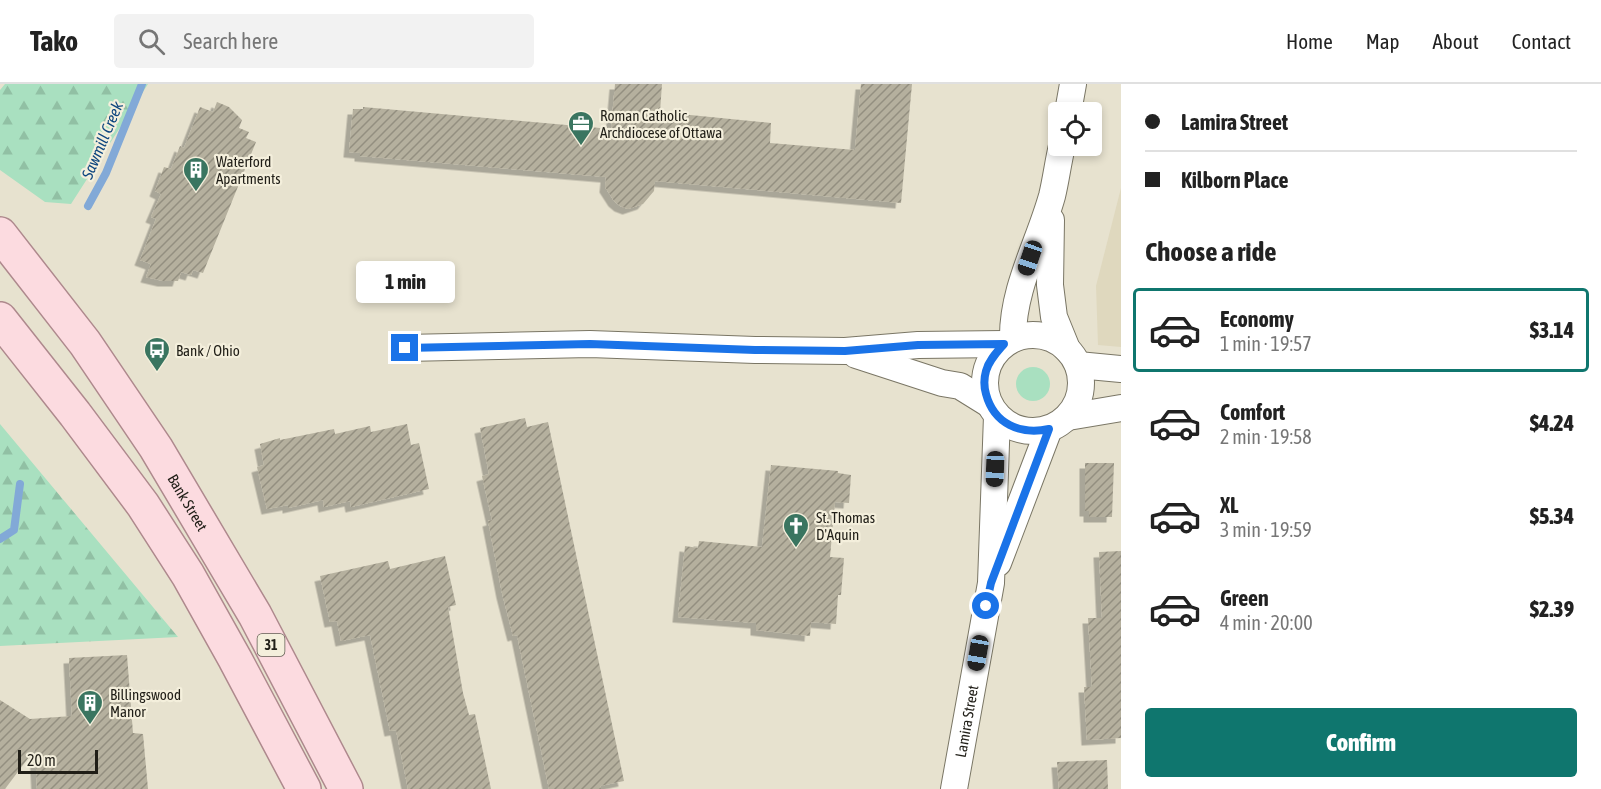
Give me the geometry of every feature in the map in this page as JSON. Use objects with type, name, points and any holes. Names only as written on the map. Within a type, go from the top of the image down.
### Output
[{"type":"main road","name":"Bank Street","points":[[0,234],[85,343],[156,448],[255,615],[346,789]]},
{"type":"main road","name":"31","points":[[0,319],[143,505],[188,575],[230,649],[304,789]]},
{"type":"street","points":[[1070,102],[1073,84]]},
{"type":"street","points":[[993,410],[984,388],[985,371],[993,356],[1008,341],[1022,279],[1052,195],[1060,156]]},
{"type":"street","points":[[1052,195],[1050,285],[1054,317],[1081,383],[1078,401],[1058,423]]},
{"type":"street","points":[[405,348],[590,344],[845,351],[1008,341],[1032,334],[1051,338],[1072,357],[1121,369]]},
{"type":"street","points":[[845,351],[942,383],[960,386],[993,410],[1008,425],[1021,430],[1035,432],[1058,423],[1121,408]]},
{"type":"street","name":"Lamira Street","points":[[954,789],[991,583],[993,410]]},
{"type":"street","name":"Lamira Street","points":[[991,583],[1058,423]]},
{"type":"shaded area","points":[[1121,188],[1121,347],[1098,345],[1096,286]]},
{"type":"green space","points":[[5,84],[148,84],[71,204],[45,202],[0,170],[0,90]]},
{"type":"green space","points":[[1033,367],[1045,372],[1050,384],[1045,396],[1033,401],[1021,396],[1016,384],[1021,372]]},
{"type":"green space","points":[[0,424],[178,637],[0,646]]},
{"type":"building","name":"Roman Catholic Archdiocese of Ottawa","points":[[615,84],[662,84],[660,112],[771,123],[770,143],[855,150],[861,84],[912,84],[901,203],[655,181],[654,191],[643,204],[628,209],[614,201],[605,187],[606,177],[360,156],[360,153],[349,152],[353,109],[363,109],[363,107],[611,129]]},
{"type":"building","name":"Waterford Apartments","points":[[217,102],[229,107],[242,120],[239,128],[249,132],[246,138],[256,142],[203,273],[193,270],[191,275],[181,272],[178,281],[163,281],[146,277],[151,264],[140,260],[156,219],[151,217],[161,194],[155,191],[164,167],[171,169],[180,146],[184,148],[200,107],[213,112]]},
{"type":"building","points":[[525,418],[527,427],[548,422],[624,781],[600,786],[601,789],[549,789],[517,635],[513,636],[502,593],[488,521],[492,520],[482,476],[489,474],[480,428]]},
{"type":"building","points":[[407,424],[411,445],[419,443],[429,489],[351,507],[350,501],[324,507],[323,500],[288,508],[288,505],[267,509],[257,467],[264,465],[260,444],[280,438],[280,440],[334,429],[335,434],[370,426],[371,432]]},
{"type":"building","points":[[1085,463],[1114,463],[1112,517],[1089,517],[1089,511],[1085,511]]},
{"type":"building","name":"St. Thomas D'Aquin","points":[[771,465],[838,471],[838,473],[851,475],[849,503],[835,502],[830,557],[844,558],[836,624],[811,622],[810,636],[756,630],[756,623],[678,617],[685,546],[698,548],[699,541],[762,547]]},
{"type":"building","points":[[1121,551],[1121,738],[1087,740],[1084,687],[1092,687],[1088,618],[1102,618],[1099,552]]},
{"type":"building","points":[[445,556],[456,605],[448,607],[463,693],[469,715],[475,714],[491,789],[408,789],[396,730],[390,731],[370,635],[341,641],[337,621],[330,622],[320,576],[388,561],[390,569]]},
{"type":"building","name":"Billingswood Manor","points":[[127,655],[133,733],[143,734],[148,789],[37,789],[35,749],[5,789],[0,789],[0,700],[30,719],[72,716],[69,658]]},
{"type":"building","points":[[1107,760],[1108,789],[1059,789],[1057,762]]},
{"type":"waterway","name":"Sawmill Creek","points":[[88,206],[106,173],[142,84]]},
{"type":"waterway","name":"Sawmill Creek","points":[[0,539],[14,530],[20,484]]},
{"type":"place","name":"Roman Catholic Archdiocese of Ottawa","points":[[581,147]]},
{"type":"place","name":"Waterford Apartments","points":[[196,193]]},
{"type":"place","name":"Bank / Ohio","points":[[157,373]]},
{"type":"place","name":"St. Thomas D'Aquin","points":[[796,549]]},
{"type":"place","name":"Billingswood Manor","points":[[90,726]]},
{"type":"route","points":[[405,348],[590,344],[845,351],[918,345],[1004,344],[993,356],[985,371],[984,388],[989,404],[997,416],[1008,425],[1035,432],[1049,429],[991,583],[986,606]]}]
